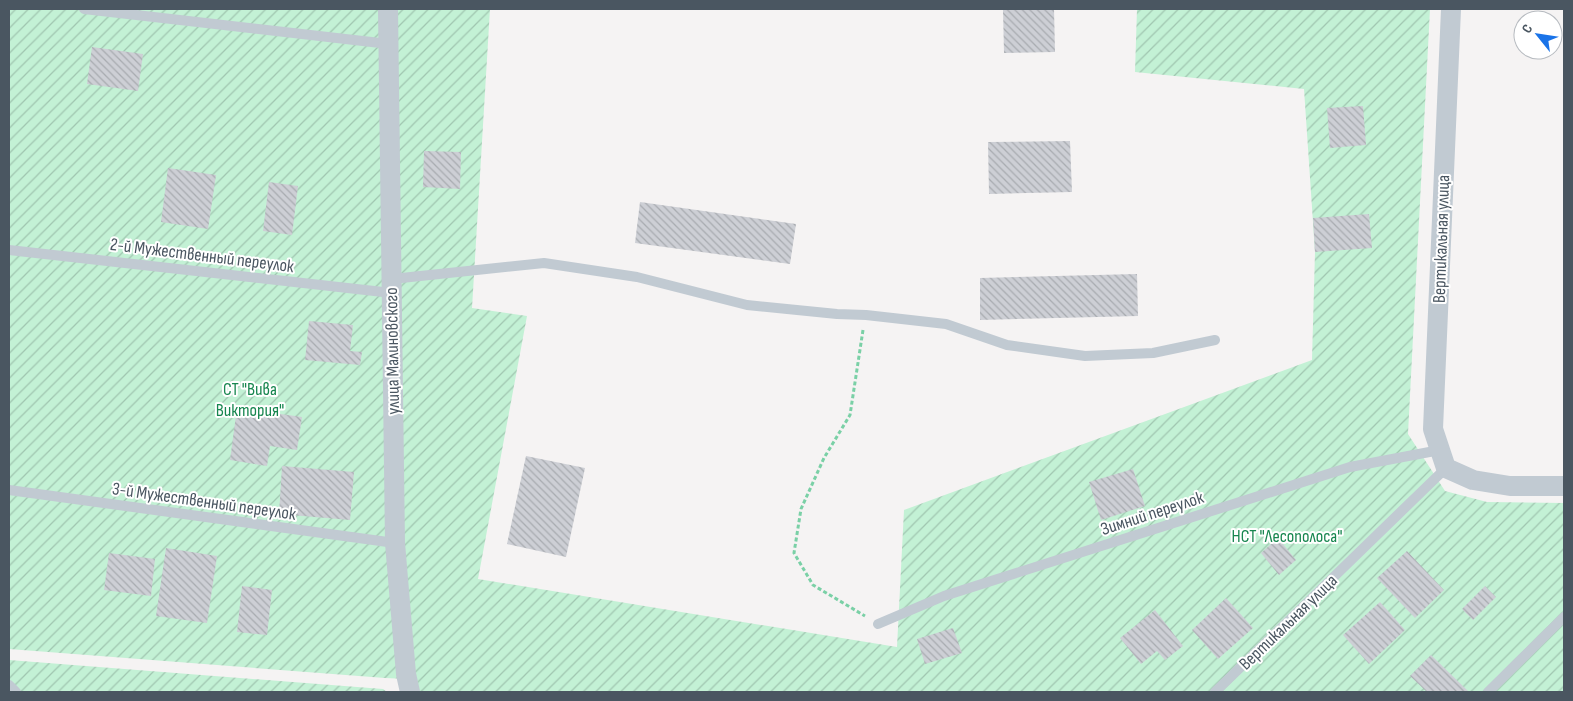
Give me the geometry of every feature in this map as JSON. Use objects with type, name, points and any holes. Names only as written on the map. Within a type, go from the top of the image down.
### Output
[{"type":"street","name":"улица Малиновского","points":[[388,9],[395,544],[406,674],[410,692]]},
{"type":"street","name":"Вертикальная улица","points":[[1443,459],[1433,429],[1450,9]]},
{"type":"street","points":[[1443,459],[1473,480],[1510,486],[1564,486]]},
{"type":"lane","points":[[84,9],[389,44]]},
{"type":"lane","name":"2-й Мужественный переулок","points":[[9,250],[392,286],[544,263],[637,277],[747,305],[946,324],[1006,345],[1085,356],[1153,353],[1215,340]]},
{"type":"lane","name":"Зимний переулок","points":[[878,624],[944,596],[1350,467],[1443,459]]},
{"type":"lane","name":"Вертикальная улица","points":[[1215,692],[1443,459]]},
{"type":"lane","name":"3-й Мужественный переулок","points":[[9,490],[395,544]]},
{"type":"lane","points":[[1488,692],[1564,617]]},
{"type":"lane","points":[[9,685],[16,692]]},
{"type":"path","points":[[866,315],[850,415],[824,458],[801,509],[794,553],[813,585],[878,624]]},
{"type":"green space","points":[[9,9],[490,9],[472,308],[527,316],[478,579],[897,647],[904,510],[1312,360],[1315,252],[1304,89],[1135,72],[1137,9],[1430,9],[1408,434],[1445,491],[1487,502],[1564,503],[1564,692],[413,692],[409,679],[9,649]]},
{"type":"green space","points":[[9,660],[383,689],[387,692],[9,692]]},
{"type":"building","points":[[1003,9],[1054,9],[1055,52],[1004,53]]},
{"type":"building","points":[[92,47],[143,54],[138,91],[87,84]]},
{"type":"building","points":[[1363,106],[1366,145],[1330,148],[1327,108]]},
{"type":"building","points":[[1070,141],[1072,192],[989,194],[988,142]]},
{"type":"building","points":[[424,151],[461,152],[460,189],[423,187]]},
{"type":"building","points":[[168,168],[216,175],[208,229],[161,222]]},
{"type":"building","points":[[269,182],[298,186],[292,235],[263,231]]},
{"type":"building","points":[[640,202],[796,224],[790,264],[635,243]]},
{"type":"building","points":[[1369,214],[1372,248],[1315,252],[1313,218]]},
{"type":"building","points":[[1137,274],[1138,316],[980,320],[980,278]]},
{"type":"building","points":[[309,321],[353,325],[350,351],[362,352],[360,365],[305,360]]},
{"type":"building","points":[[237,408],[302,417],[297,450],[270,446],[267,466],[230,460]]},
{"type":"building","points":[[526,456],[585,468],[566,557],[507,544]]},
{"type":"building","points":[[282,466],[354,472],[350,520],[279,514]]},
{"type":"building","points":[[1133,469],[1145,506],[1101,520],[1089,482]]},
{"type":"building","points":[[1278,538],[1296,560],[1279,575],[1261,553]]},
{"type":"building","points":[[166,548],[217,556],[207,623],[156,616]]},
{"type":"building","points":[[1407,551],[1444,590],[1415,618],[1377,578]]},
{"type":"building","points":[[109,553],[155,559],[151,596],[104,590]]},
{"type":"building","points":[[242,586],[272,590],[267,635],[237,632]]},
{"type":"building","points":[[1485,586],[1496,597],[1473,620],[1462,609]]},
{"type":"building","points":[[1226,598],[1253,628],[1218,659],[1192,630]]},
{"type":"building","points":[[1380,602],[1405,630],[1369,664],[1343,635]]},
{"type":"building","points":[[1155,610],[1183,646],[1165,660],[1157,651],[1141,664],[1120,638]]},
{"type":"building","points":[[953,628],[962,653],[925,664],[917,639]]},
{"type":"building","points":[[1431,655],[1469,692],[1427,692],[1410,676]]},
{"type":"park label","name":"СТ \"Вива Виктория\"","points":[[250,399]]},
{"type":"park label","name":"НСТ \"Лесополоса\"","points":[[1287,536]]}]
